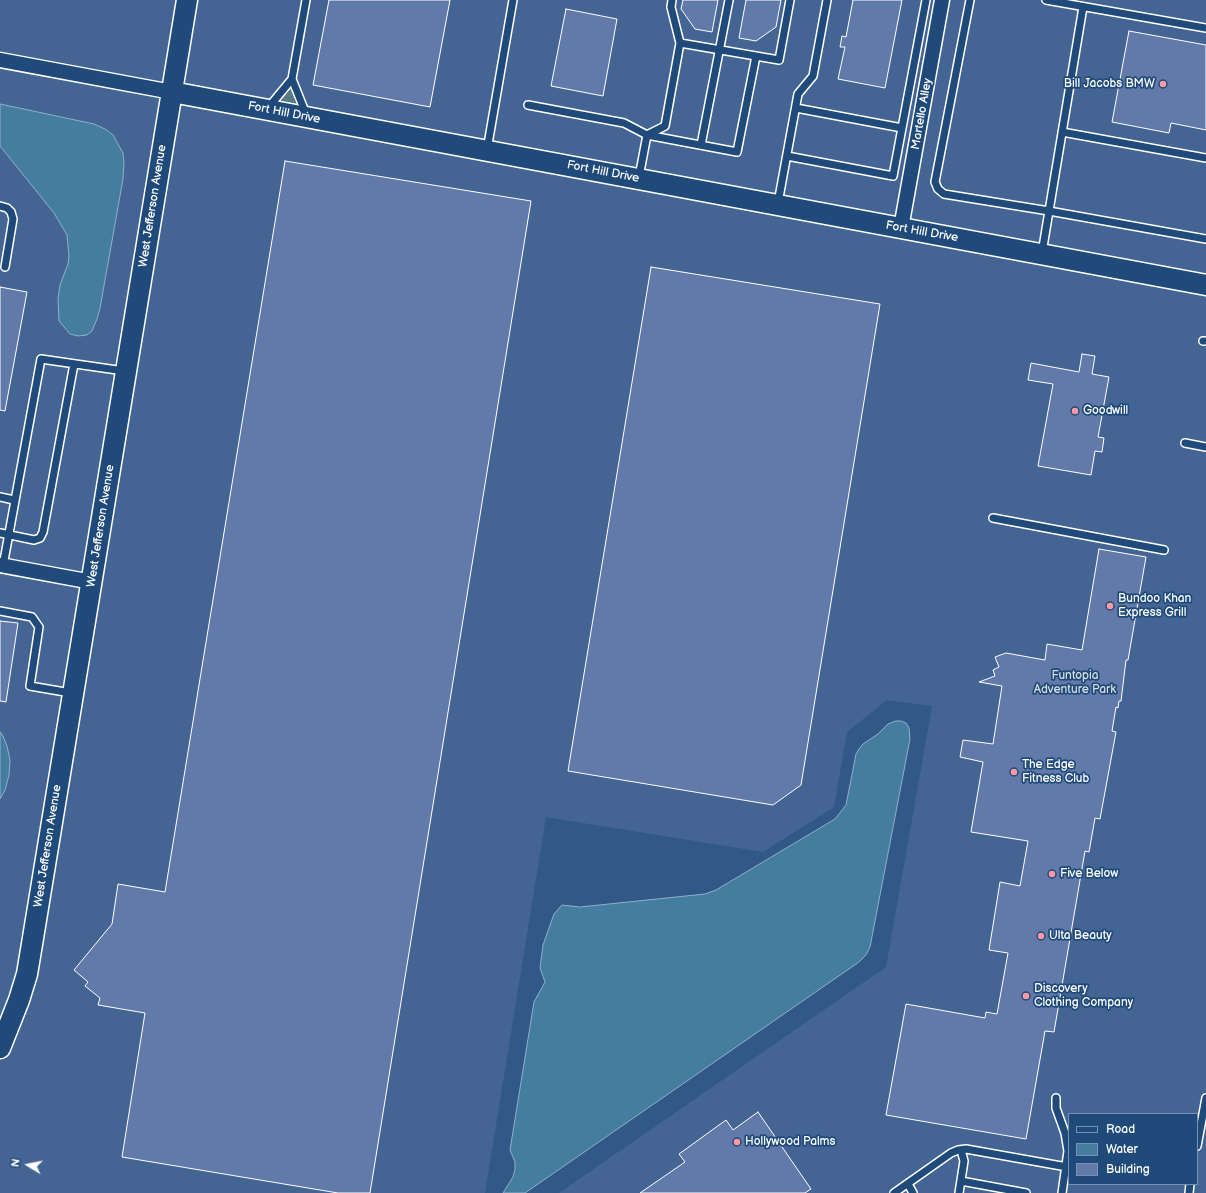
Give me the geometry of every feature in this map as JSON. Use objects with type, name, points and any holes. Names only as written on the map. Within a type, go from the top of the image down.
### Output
[{"type":"street","name":"West Jefferson Avenue","points":[[0,1048],[12,1021],[27,974],[187,0]]},
{"type":"street","name":"Martello Alley","points":[[901,228],[942,0]]},
{"type":"street","name":"Fort Hill Drive","points":[[0,60],[1206,285]]},
{"type":"street","points":[[1,566],[92,582]]},
{"type":"lane","points":[[266,110],[292,79],[306,0]]},
{"type":"lane","points":[[486,150],[513,0]]},
{"type":"lane","points":[[647,135],[665,126],[680,43],[671,7],[672,0]]},
{"type":"lane","points":[[701,145],[729,0]]},
{"type":"lane","points":[[680,43],[779,60],[790,0]]},
{"type":"lane","points":[[778,205],[798,94],[813,76],[827,0]]},
{"type":"lane","points":[[787,156],[893,176],[926,0]]},
{"type":"lane","points":[[970,0],[935,182],[938,189],[944,194],[1206,239]]},
{"type":"lane","points":[[1046,0],[1206,28]]},
{"type":"lane","points":[[1042,254],[1083,7]]},
{"type":"lane","points":[[528,105],[624,122],[647,135],[736,152],[756,56]]},
{"type":"lane","points":[[292,79],[307,117]]},
{"type":"lane","points":[[796,108],[902,128]]},
{"type":"lane","points":[[1062,132],[1206,158]]},
{"type":"lane","points":[[639,179],[647,135]]},
{"type":"lane","points":[[0,206],[7,208],[11,212],[13,219],[5,267]]},
{"type":"lane","points":[[1,566],[41,359],[126,371]]},
{"type":"lane","points":[[0,533],[34,540],[40,538],[43,532],[74,364]]},
{"type":"lane","points":[[1185,443],[1206,447]]},
{"type":"lane","points":[[0,497],[14,500]]},
{"type":"lane","points":[[993,518],[1164,550]]},
{"type":"lane","points":[[0,611],[32,617],[39,627],[30,686],[73,694]]},
{"type":"lane","points":[[1056,1098],[1056,1108],[1065,1132],[1068,1151],[1067,1167],[1062,1193]]},
{"type":"lane","points":[[1198,1141],[1206,1098]]},
{"type":"lane","points":[[894,1193],[951,1153],[966,1149],[1067,1167]]},
{"type":"lane","points":[[958,1193],[964,1161],[961,1150]]},
{"type":"lane","points":[[961,1181],[994,1190],[1026,1193]]},
{"type":"lane","points":[[908,1184],[913,1193]]},
{"type":"shaded area","points":[[0,0],[1206,0],[1206,1193],[559,1193],[886,967],[932,706],[887,700],[847,732],[834,807],[763,852],[546,817],[485,1193],[0,1193]]},
{"type":"green space","points":[[291,89],[296,103],[281,100]]},
{"type":"water","points":[[0,104],[94,124],[113,135],[123,153],[123,179],[100,308],[92,331],[87,335],[78,336],[70,334],[59,321],[58,299],[60,285],[68,264],[69,256],[67,235],[54,213],[0,146]]},
{"type":"water","points":[[896,721],[906,723],[909,728],[910,739],[870,947],[866,955],[859,962],[525,1193],[503,1193],[513,1177],[515,1169],[515,1162],[510,1150],[534,1002],[545,982],[540,968],[543,945],[554,914],[562,905],[580,907],[705,894],[716,890],[835,819],[846,805],[856,754],[859,749],[888,724]]},
{"type":"water","points":[[0,732],[7,746],[10,760],[9,775],[5,790],[0,799]]},
{"type":"building","points":[[329,0],[450,0],[430,107],[313,85]]},
{"type":"building","points":[[683,0],[718,0],[712,32],[695,29],[681,9]]},
{"type":"building","points":[[746,0],[781,0],[776,27],[756,41],[739,38]]},
{"type":"building","points":[[853,0],[902,0],[885,88],[838,79],[845,47],[840,47],[842,36],[846,37]]},
{"type":"building","points":[[566,9],[617,19],[603,96],[551,86]]},
{"type":"building","name":"Bill Jacobs BMW","points":[[1129,31],[1206,45],[1206,130],[1171,123],[1169,133],[1112,122]]},
{"type":"building","points":[[285,161],[531,201],[370,1193],[338,1193],[122,1157],[145,1013],[98,1005],[100,998],[85,986],[88,982],[74,970],[112,924],[118,884],[165,892]]},
{"type":"building","points":[[651,267],[880,304],[801,785],[773,805],[568,771]]},
{"type":"building","points":[[0,287],[27,292],[5,411],[0,410]]},
{"type":"building","name":"Goodwill","points":[[1082,354],[1095,356],[1092,374],[1109,377],[1098,437],[1104,438],[1102,452],[1095,451],[1091,475],[1038,466],[1053,384],[1028,380],[1031,363],[1079,372]]},
{"type":"building","points":[[1099,549],[1146,557],[1128,660],[1126,660],[1121,701],[1119,701],[1118,708],[1116,707],[1112,731],[1116,732],[1100,819],[1095,818],[1089,852],[1085,851],[1054,1032],[1045,1031],[1026,1139],[886,1115],[906,1004],[985,1018],[986,1012],[997,1014],[1008,953],[989,950],[1000,882],[1020,886],[1028,841],[971,832],[983,762],[960,757],[963,740],[993,744],[1002,686],[979,682],[995,676],[993,670],[999,667],[995,657],[1006,653],[1045,660],[1047,644],[1082,650]]},
{"type":"building","points":[[0,621],[18,623],[6,702],[0,701]]},
{"type":"building","name":"Hollywood Palms","points":[[758,1112],[811,1189],[805,1193],[640,1193],[685,1162],[679,1154],[726,1120],[733,1130]]},
{"type":"place","name":"Bill Jacobs BMW","points":[[1163,84]]},
{"type":"place","name":"Goodwill","points":[[1075,411]]},
{"type":"place","name":"Bundoo Khan Express Grill","points":[[1110,606]]},
{"type":"place","name":"The Edge Fitness Club","points":[[1014,772]]},
{"type":"place","name":"Five Below","points":[[1052,874]]},
{"type":"place","name":"Ulta Beauty","points":[[1041,936]]},
{"type":"place","name":"Discovery Clothing Company","points":[[1026,996]]},
{"type":"place","name":"Hollywood Palms","points":[[737,1142]]},
{"type":"park label","name":"Funtopia Adventure Park","points":[[1075,683]]}]
